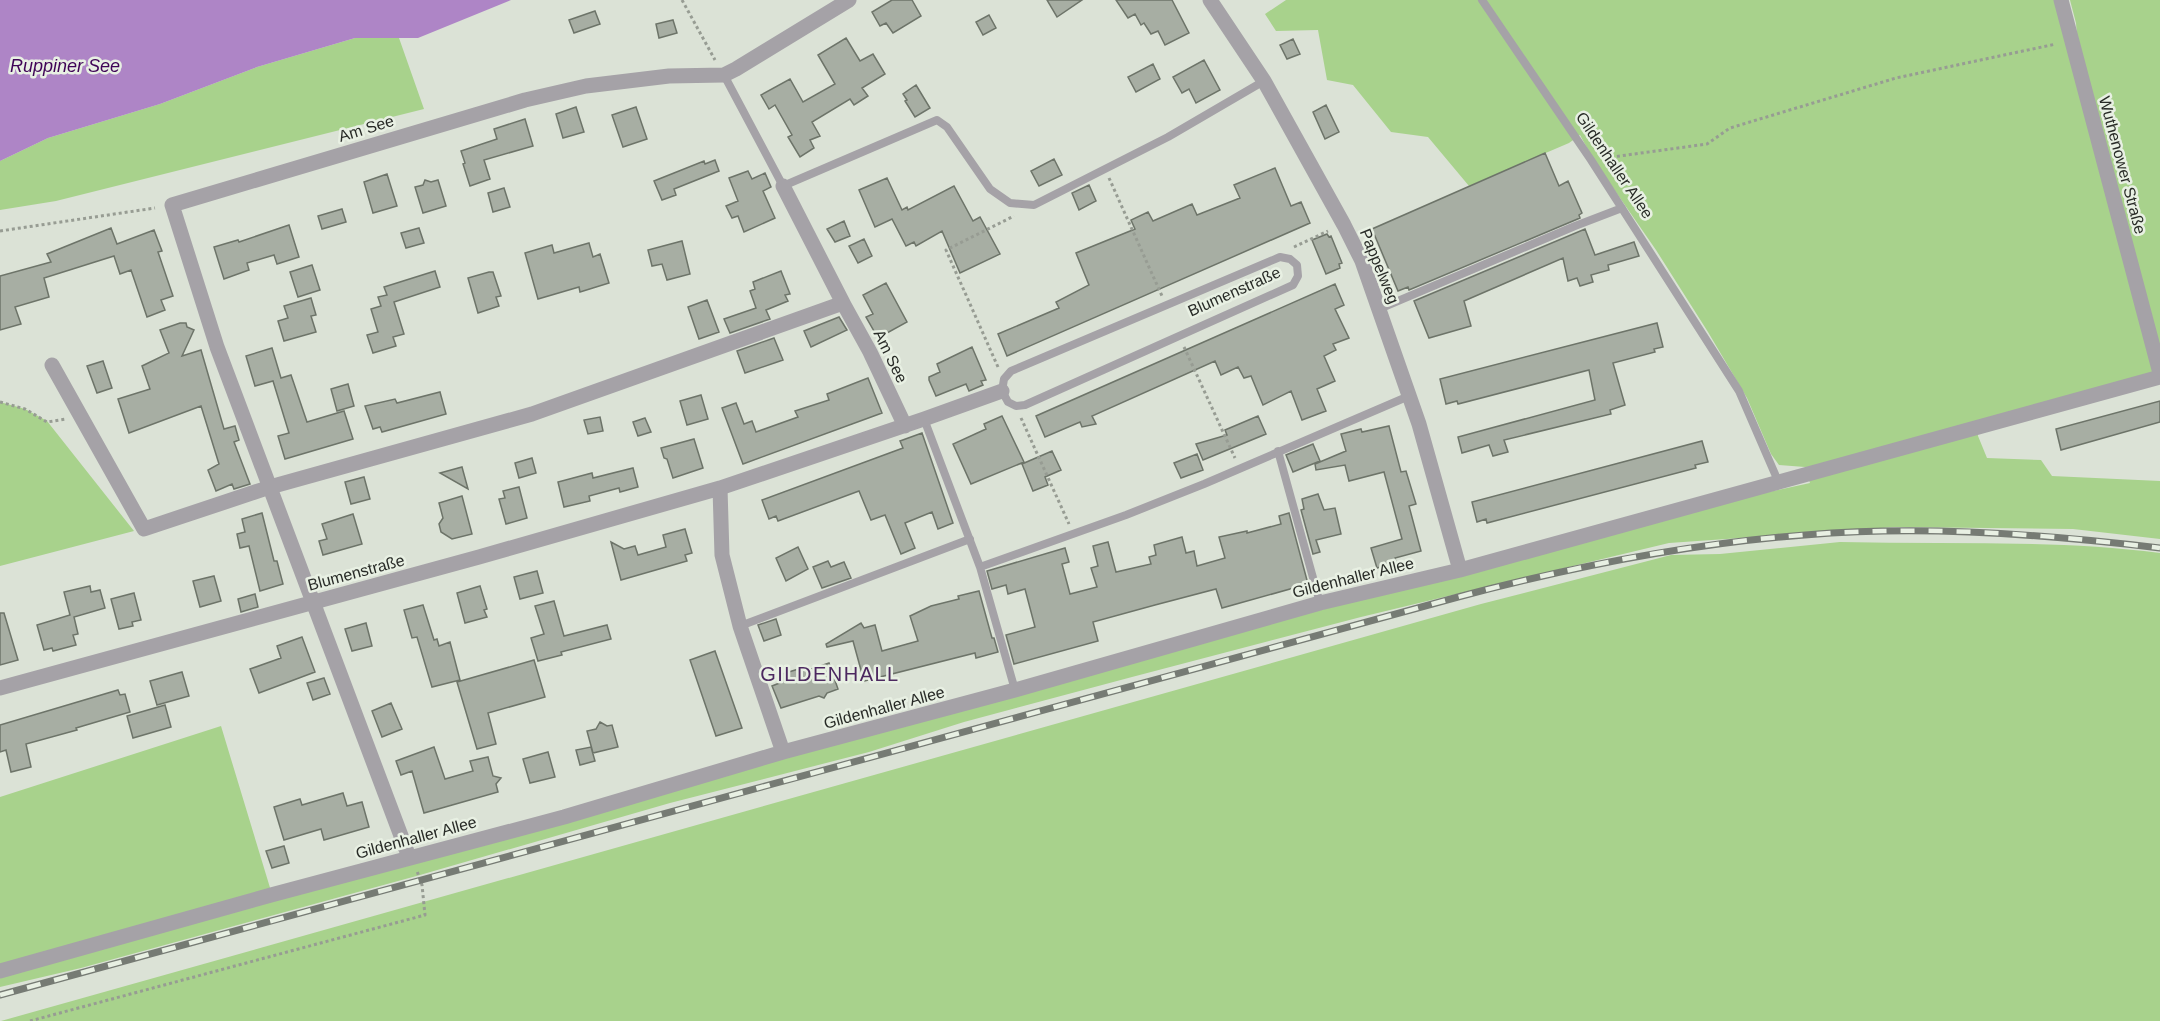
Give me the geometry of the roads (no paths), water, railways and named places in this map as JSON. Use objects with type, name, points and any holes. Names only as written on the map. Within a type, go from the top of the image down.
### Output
[{"type":"street","name":"Am See","points":[[270,487],[217,347],[172,205],[525,100],[598,84],[669,76],[724,75],[849,0]]},
{"type":"street","name":"Pappelweg","points":[[1210,0],[1264,81],[1362,261],[1422,435],[1460,570]]},
{"type":"street","name":"Wuthenower Straße","points":[[1808,473],[2160,375],[2061,0]]},
{"type":"street","name":"Am See","points":[[783,186],[870,352],[905,426]]},
{"type":"street","points":[[52,365],[144,529],[270,487],[532,414],[843,303]]},
{"type":"street","name":"Blumenstraße","points":[[0,688],[720,488],[905,426],[1003,385]]},
{"type":"street","name":"Gildenhaller Allee","points":[[0,971],[410,857],[564,817],[783,752],[1016,690],[1320,603],[1460,570],[1808,473]]},
{"type":"street","points":[[270,487],[410,857]]},
{"type":"street","points":[[720,488],[722,555],[740,626],[783,752]]},
{"type":"lane","name":"Gildenhaller Allee","points":[[1482,0],[1591,160],[1739,391],[1778,482]]},
{"type":"lane","points":[[724,75],[783,186],[937,120],[947,127],[990,189],[1010,203],[1034,205],[1168,137],[1264,81]]},
{"type":"lane","points":[[1378,309],[1622,208]]},
{"type":"lane","name":"Blumenstraße","points":[[1280,257],[1290,259],[1297,265],[1298,276],[1293,285],[1025,405],[1016,406],[1008,402],[1003,385],[1011,371],[1280,257]]},
{"type":"lane","points":[[980,567],[1194,488],[1409,396]]},
{"type":"lane","points":[[924,419],[980,567],[1016,690]]},
{"type":"lane","points":[[1278,451],[1320,603]]},
{"type":"lane","points":[[740,626],[970,539]]},
{"type":"water","name":"Ruppiner See","points":[[0,0],[511,0],[418,38],[355,38],[257,67],[160,104],[48,138],[0,161]]},
{"type":"railway","points":[[0,995],[1458,597],[1615,561],[1721,543],[1775,537],[1883,531],[1953,531],[2022,535],[2160,548]]},
{"type":"district","name":"GILDENHALL","points":[[830,674]]}]
